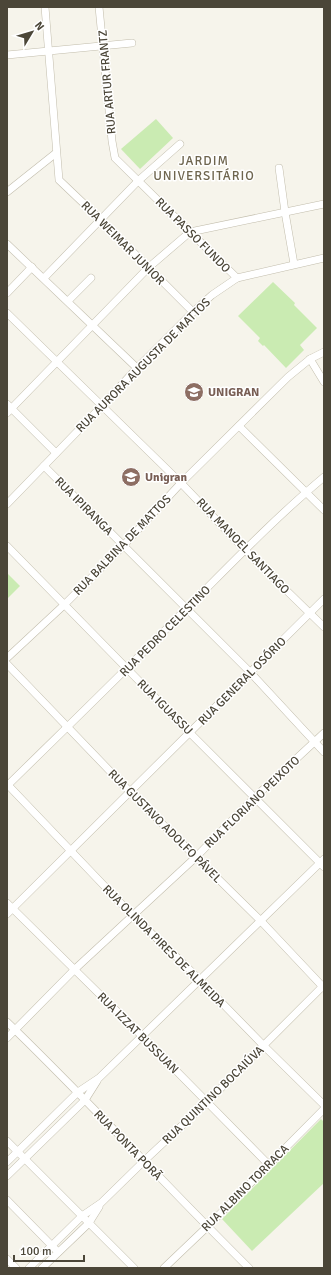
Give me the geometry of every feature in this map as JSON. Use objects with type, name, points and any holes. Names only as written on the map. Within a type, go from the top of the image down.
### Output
[{"type":"street","points":[[7,189],[56,153],[45,7]]},
{"type":"street","name":"RUA ARTUR FRANTZ","points":[[99,7],[115,158]]},
{"type":"street","points":[[7,55],[132,43]]},
{"type":"street","points":[[44,278],[138,181],[180,144]]},
{"type":"street","name":"RUA WEIMAR JUNIOR","points":[[56,153],[59,180],[100,219],[192,312]]},
{"type":"street","name":"RUA PASSO FUNDO","points":[[115,158],[237,278]]},
{"type":"street","points":[[279,168],[294,264]]},
{"type":"street","points":[[56,454],[9,408],[57,363],[148,268],[190,232],[324,204]]},
{"type":"street","points":[[7,244],[137,368]]},
{"type":"street","name":"RUA AURORA AUGUSTA DE MATTOS","points":[[7,504],[137,368],[192,312],[212,295],[237,278],[324,258]]},
{"type":"street","points":[[7,293],[32,267]]},
{"type":"street","points":[[68,301],[91,278]]},
{"type":"street","name":"RUA MANOEL SANTIAGO","points":[[7,313],[101,406],[182,483],[245,550],[324,627]]},
{"type":"street","name":"RUA BALBINA DE MATTOS","points":[[7,658],[64,605],[123,546],[182,483],[288,377],[310,360],[324,352]]},
{"type":"street","points":[[310,360],[324,382]]},
{"type":"street","points":[[239,426],[324,510]]},
{"type":"street","name":"RUA IPIRANGA","points":[[44,466],[250,672],[324,752]]},
{"type":"street","name":"RUA PEDRO CELESTINO","points":[[7,785],[127,669],[245,550],[324,477]]},
{"type":"street","name":"RUA IGUASSU","points":[[7,546],[254,798],[323,863]]},
{"type":"street","name":"RUA GENERAL OSÓRIO","points":[[7,914],[324,599]]},
{"type":"street","name":"RUA GUSTAVO ADOLFO PÁVEL","points":[[7,664],[67,728],[260,920],[323,986]]},
{"type":"street","name":"RUA FLORIANO PEIXOTO","points":[[7,1038],[75,970],[196,857],[254,798],[324,733]]},
{"type":"street","name":"RUA OLINDA PIRES DE ALMEIDA","points":[[7,785],[133,916],[200,980],[324,1105]]},
{"type":"street","points":[[7,1162],[78,1092],[99,1078],[260,920],[323,863]]},
{"type":"street","name":"RUA IZZAT BUSSUAN","points":[[7,903],[142,1036],[268,1164]]},
{"type":"street","name":"RUA QUINTINO BOCAIÚVA","points":[[29,1268],[82,1216],[101,1203],[207,1102],[323,986]]},
{"type":"street","name":"RUA PONTA PORÃ","points":[[7,1022],[78,1092],[207,1227],[249,1268]]},
{"type":"street","points":[[7,1176],[85,1100],[99,1078]]},
{"type":"street","name":"RUA ALBINO TORRACA","points":[[165,1268],[324,1109]]},
{"type":"street","points":[[7,1141],[134,1268]]},
{"type":"street","points":[[7,1200],[58,1252]]},
{"type":"street","name":"RUA QUINTINO BOCAIÚVA","points":[[42,1268],[89,1223],[101,1203]]},
{"type":"street","points":[[7,1258],[16,1268]]},
{"type":"green space","points":[[156,119],[173,138],[140,169],[121,149]]},
{"type":"green space","points":[[273,282],[295,303],[294,305],[317,328],[300,345],[304,350],[286,368],[264,345],[263,346],[258,341],[260,338],[238,316]]},
{"type":"green space","points":[[7,573],[20,586],[7,599]]},
{"type":"green space","points":[[321,1119],[324,1122],[324,1183],[252,1251],[222,1219]]},
{"type":"place","name":"UNIGRAN","points":[[194,392]]},
{"type":"place","name":"Unigran","points":[[131,477]]},
{"type":"district","name":"JARDIM UNIVERSITÁRIO","points":[[204,168]]}]
